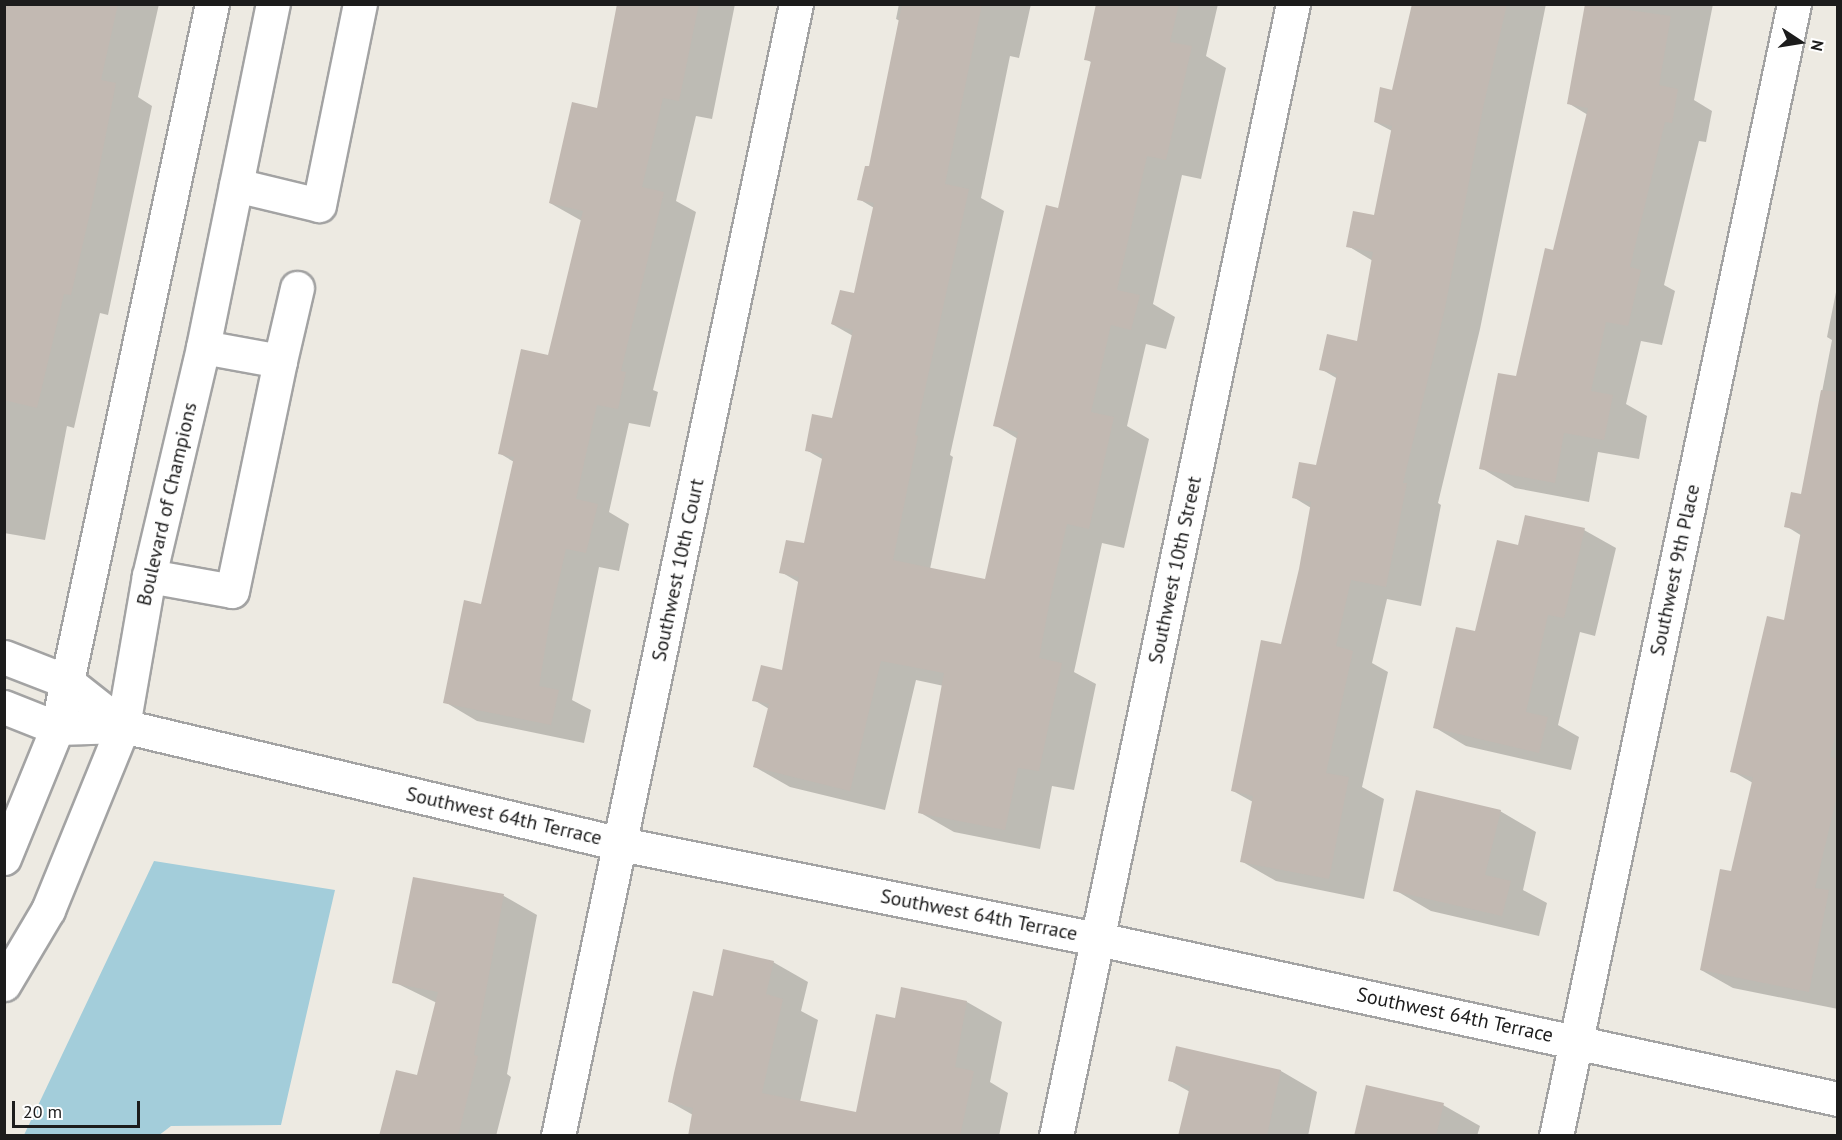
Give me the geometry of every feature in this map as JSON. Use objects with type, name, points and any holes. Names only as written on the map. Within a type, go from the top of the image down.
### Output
[{"type":"street","points":[[4,858],[57,728],[212,4]]},
{"type":"street","name":"Boulevard of Champions","points":[[4,984],[48,910],[123,726],[149,576],[203,347],[273,4]]},
{"type":"street","points":[[236,185],[319,205],[360,4]]},
{"type":"street","name":"Southwest 10th Court","points":[[558,1136],[796,4]]},
{"type":"street","name":"Southwest 10th Street","points":[[1056,1136],[1293,4]]},
{"type":"street","name":"Southwest 9th Place","points":[[1557,1136],[1794,4]]},
{"type":"street","points":[[149,576],[232,591],[297,288]]},
{"type":"street","points":[[203,347],[280,361]]},
{"type":"street","name":"Southwest 64th Terrace","points":[[4,657],[66,681],[123,726]]},
{"type":"street","points":[[4,707],[57,728]]},
{"type":"street","name":"Southwest 64th Terrace","points":[[57,728],[123,726],[621,844],[1098,939],[1838,1099]]},
{"type":"water","points":[[154,861],[335,890],[281,1125],[171,1126],[158,1136],[24,1135]]},
{"type":"building","points":[[4,4],[118,4],[101,80],[116,83],[93,200],[71,295],[64,294],[37,408],[4,400]]},
{"type":"building","points":[[617,4],[699,4],[679,101],[663,98],[642,187],[664,192],[621,371],[626,372],[618,409],[597,405],[576,499],[598,504],[586,553],[566,549],[550,619],[539,686],[559,690],[551,725],[443,703],[464,600],[481,604],[514,457],[498,454],[521,349],[548,355],[583,211],[549,203],[572,102],[597,108]]},
{"type":"building","points":[[902,4],[982,4],[945,184],[969,189],[915,435],[918,436],[893,560],[985,579],[1018,432],[993,426],[1046,205],[1058,208],[1091,61],[1084,60],[1096,4],[1179,4],[1170,42],[1192,46],[1166,160],[1147,156],[1117,290],[1140,295],[1131,330],[1111,325],[1091,412],[1114,417],[1089,529],[1067,524],[1051,595],[1039,658],[1062,663],[1039,771],[1018,768],[1005,830],[918,813],[944,673],[881,661],[850,791],[753,767],[769,704],[752,701],[761,665],[782,670],[799,577],[779,573],[786,540],[804,543],[823,454],[805,451],[812,414],[832,418],[853,330],[831,324],[840,290],[854,293],[874,203],[857,200],[865,166],[869,166]]},
{"type":"building","points":[[1412,4],[1507,4],[1483,108],[1445,308],[1403,483],[1407,483],[1386,587],[1351,580],[1336,646],[1353,651],[1326,773],[1349,777],[1329,879],[1240,862],[1253,796],[1231,791],[1261,640],[1281,644],[1299,569],[1311,502],[1292,498],[1299,462],[1316,465],[1337,374],[1319,370],[1327,334],[1357,341],[1373,252],[1346,247],[1353,211],[1374,215],[1392,126],[1374,122],[1380,87],[1392,90]]},
{"type":"building","points":[[1585,4],[1671,16],[1659,85],[1678,89],[1672,123],[1665,122],[1630,267],[1641,270],[1628,326],[1606,322],[1591,391],[1613,395],[1604,440],[1564,433],[1555,483],[1479,469],[1498,373],[1516,376],[1545,248],[1553,250],[1588,108],[1567,104]]},
{"type":"building","points":[[1821,390],[1838,392],[1838,724],[1830,757],[1838,759],[1838,792],[1815,888],[1829,890],[1809,992],[1700,970],[1720,869],[1731,871],[1753,777],[1730,772],[1767,616],[1784,620],[1801,531],[1784,527],[1791,492],[1801,494]]},
{"type":"building","points":[[1525,515],[1585,528],[1564,618],[1548,615],[1526,712],[1548,717],[1539,753],[1433,728],[1456,627],[1475,631],[1497,540],[1518,545]]},
{"type":"building","points":[[1416,790],[1501,810],[1485,875],[1511,881],[1502,916],[1393,891]]},
{"type":"building","points":[[413,877],[504,894],[474,1055],[478,1056],[458,1136],[379,1136],[396,1070],[417,1075],[438,992],[392,983]]},
{"type":"building","points":[[723,949],[774,961],[766,994],[783,999],[762,1093],[856,1112],[876,1014],[895,1018],[901,987],[967,1001],[955,1067],[974,1071],[960,1136],[688,1136],[693,1108],[668,1102],[693,991],[713,996]]},
{"type":"building","points":[[1176,1046],[1281,1070],[1267,1136],[1178,1136],[1190,1086],[1168,1081]]},
{"type":"building","points":[[1366,1085],[1444,1103],[1436,1136],[1354,1136]]}]
